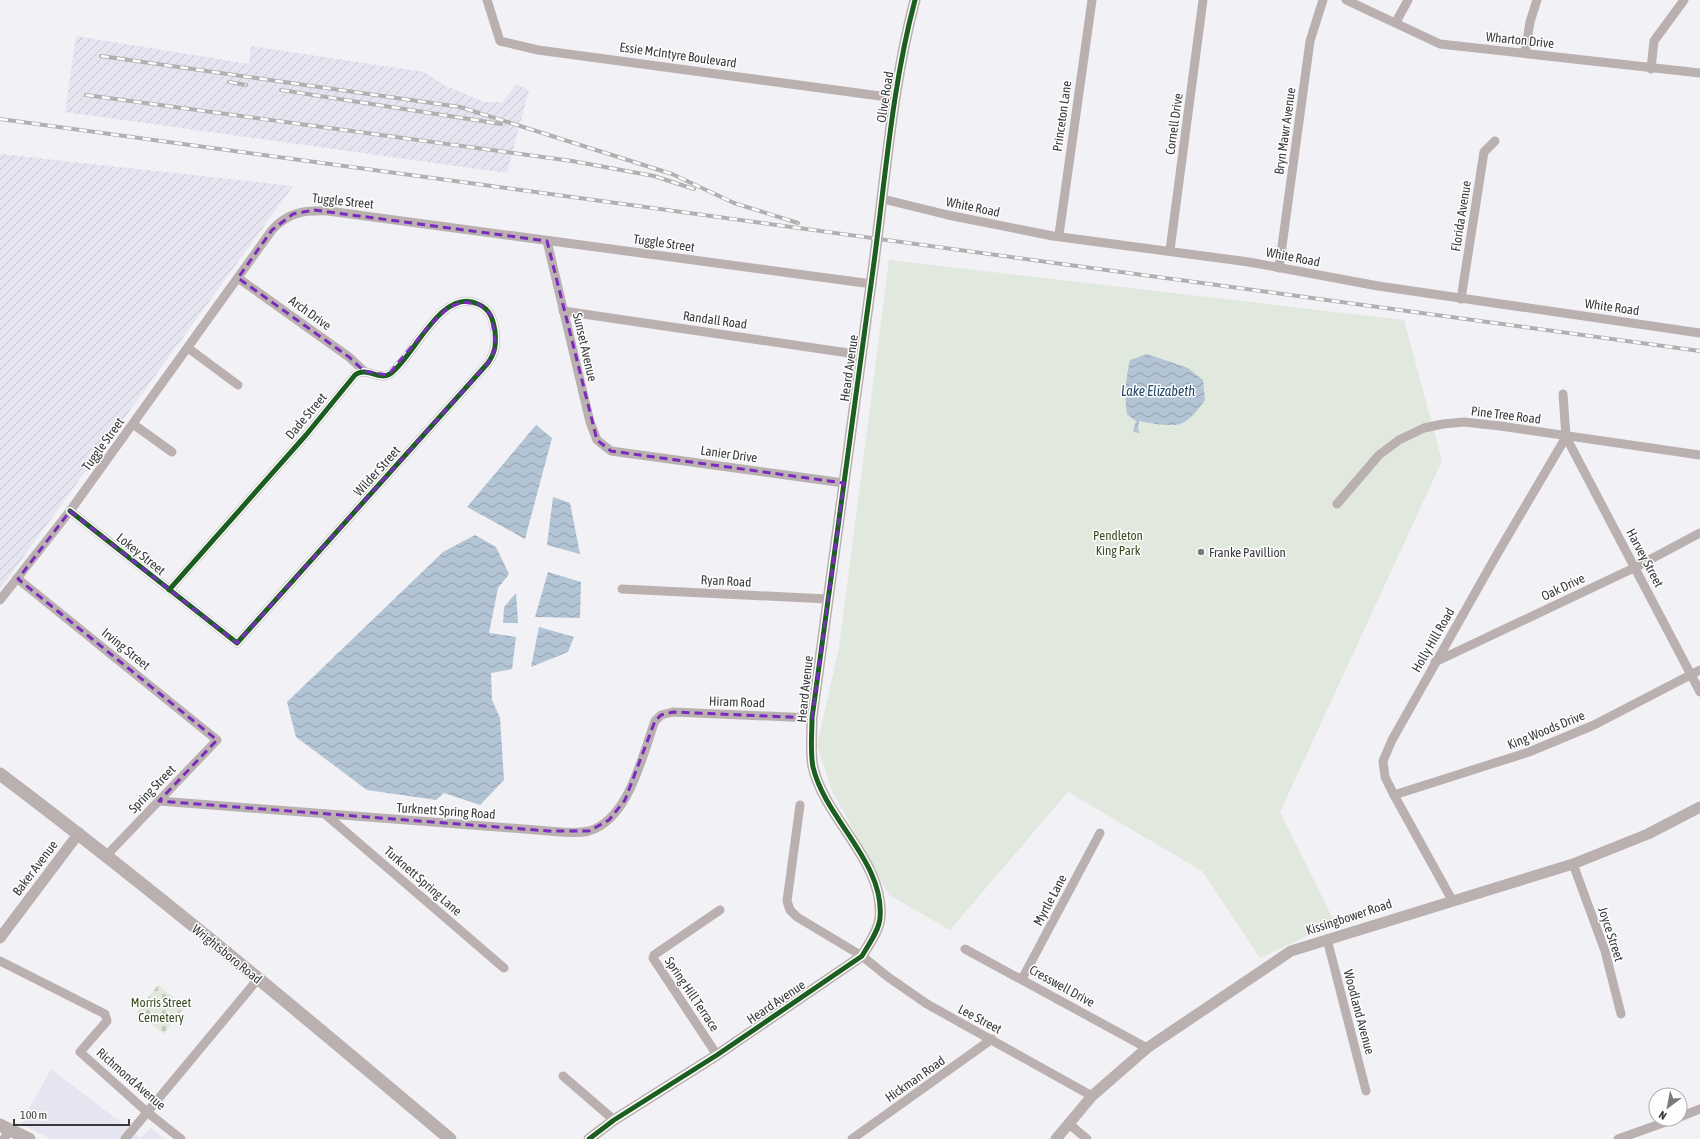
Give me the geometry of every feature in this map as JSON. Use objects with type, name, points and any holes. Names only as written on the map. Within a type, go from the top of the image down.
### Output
[{"type":"main road","name":"Wrightsboro Road","points":[[0,774],[79,833],[258,979],[450,1139]]},
{"type":"main road","points":[[4,1131],[29,1139]]},
{"type":"street","name":"Essie McIntyre Boulevard","points":[[487,0],[500,41],[538,50],[895,98]]},
{"type":"street","name":"Olive Road","points":[[883,199],[895,98],[907,31],[915,0]]},
{"type":"street","name":"Princeton Lane","points":[[1058,236],[1092,0]]},
{"type":"street","name":"Cornell Drive","points":[[1170,250],[1203,0]]},
{"type":"street","name":"Bryn Mawr Avenue","points":[[1279,268],[1310,41],[1323,0]]},
{"type":"street","name":"Wharton Drive","points":[[1346,0],[1396,22],[1440,44],[1487,51],[1525,53],[1651,69],[1700,73]]},
{"type":"street","points":[[1396,22],[1408,0]]},
{"type":"street","points":[[1525,53],[1530,22],[1537,0]]},
{"type":"street","points":[[1651,69],[1654,41],[1684,0]]},
{"type":"street","name":"Florida Avenue","points":[[1460,299],[1484,152],[1495,140]]},
{"type":"street","name":"White Road","points":[[883,199],[948,215],[1053,236],[1170,250],[1460,299],[1700,333]]},
{"type":"street","name":"Heard Avenue","points":[[588,1139],[614,1120],[717,1055],[862,956],[880,918],[877,885],[822,790],[813,767],[812,718],[883,199]]},
{"type":"street","name":"Tuggle Street","points":[[0,600],[70,511],[274,228],[293,214],[307,210],[328,211],[872,284]]},
{"type":"street","name":"Sunset Avenue","points":[[547,241],[590,422],[597,440],[610,451]]},
{"type":"street","name":"Arch Drive","points":[[238,278],[349,357],[364,371]]},
{"type":"street","name":"Wilder Street","points":[[237,643],[488,363],[496,347],[494,321],[486,308],[468,301],[462,302],[448,308],[428,327],[398,366],[388,375],[380,376],[364,371]]},
{"type":"street","name":"Randall Road","points":[[563,311],[862,355]]},
{"type":"street","points":[[188,348],[238,386]]},
{"type":"street","name":"Dade Street","points":[[169,590],[306,436],[350,380],[359,372],[364,371]]},
{"type":"street","points":[[1563,394],[1566,437]]},
{"type":"street","name":"Pine Tree Road","points":[[1337,504],[1379,455],[1399,440],[1424,428],[1464,422],[1700,455]]},
{"type":"street","points":[[133,424],[172,452]]},
{"type":"street","name":"Harvey Street","points":[[1566,437],[1636,567],[1700,692]]},
{"type":"street","name":"Holly Hill Road","points":[[1452,900],[1394,795],[1386,778],[1383,761],[1392,740],[1435,662],[1566,437]]},
{"type":"street","name":"Lanier Drive","points":[[610,451],[844,483]]},
{"type":"street","name":"Lokey Street","points":[[70,511],[237,643]]},
{"type":"street","name":"Oak Drive","points":[[1435,662],[1636,567],[1700,533]]},
{"type":"street","name":"Irving Street","points":[[18,578],[217,740]]},
{"type":"street","name":"Ryan Road","points":[[622,589],[828,599]]},
{"type":"street","name":"King Woods Drive","points":[[1394,795],[1529,752],[1594,724],[1700,670]]},
{"type":"street","name":"Hiram Road","points":[[662,715],[673,712],[812,718]]},
{"type":"street","name":"Turknett Spring Road","points":[[159,801],[549,832],[569,833],[589,830],[609,820],[625,800],[654,722],[662,715]]},
{"type":"street","name":"Spring Street","points":[[106,856],[217,740]]},
{"type":"street","points":[[800,805],[788,901],[790,910],[797,917],[862,956]]},
{"type":"street","name":"Kissingbower Road","points":[[1056,1139],[1092,1096],[1147,1048],[1291,951],[1452,900],[1573,864],[1648,834],[1700,807]]},
{"type":"street","name":"Turknett Spring Lane","points":[[325,814],[504,968]]},
{"type":"street","name":"Baker Avenue","points":[[0,938],[79,833]]},
{"type":"street","name":"Myrtle Lane","points":[[1022,979],[1100,833]]},
{"type":"street","name":"Joyce Street","points":[[1573,864],[1605,951],[1621,1014]]},
{"type":"street","name":"Spring Hill Terrace","points":[[717,1055],[653,958],[654,954],[720,910]]},
{"type":"street","name":"Woodland Avenue","points":[[1327,939],[1366,1091]]},
{"type":"street","name":"Cresswell Drive","points":[[965,948],[1147,1048]]},
{"type":"street","name":"Lee Street","points":[[862,956],[888,978],[927,1004],[1092,1096]]},
{"type":"street","name":"Richmond Avenue","points":[[0,961],[105,1014],[107,1021],[80,1052],[147,1112],[182,1139]]},
{"type":"street","points":[[125,1139],[258,979]]},
{"type":"street","name":"Hickman Road","points":[[852,1139],[992,1040]]},
{"type":"street","points":[[563,1076],[614,1120]]},
{"type":"street","points":[[1688,1114],[1700,1109]]},
{"type":"street","points":[[1068,1123],[1087,1139]]},
{"type":"street","points":[[1618,1139],[1632,1137],[1655,1127]]},
{"type":"highlighted area","points":[[314,210],[547,241],[597,440],[611,451],[844,483],[812,718],[673,712],[661,715],[655,721],[625,800],[609,820],[589,831],[549,831],[159,801],[217,740],[18,579],[70,511],[237,643],[488,363],[496,347],[491,315],[479,304],[462,302],[448,308],[428,327],[388,375],[364,371],[349,357],[238,278],[272,230],[293,214]]},
{"type":"shaded area","points":[[76,36],[249,64],[251,46],[424,72],[444,85],[484,102],[503,102],[516,84],[529,90],[507,173],[65,112]]},
{"type":"shaded area","points":[[0,154],[293,186],[0,589]]},
{"type":"shaded area","points":[[51,1069],[141,1138],[151,1128],[165,1139],[51,1139],[21,1124]]},
{"type":"green space","name":"Pendleton King Park","points":[[889,260],[1404,320],[1442,461],[1280,812],[1335,923],[1260,958],[1202,871],[1068,792],[950,930],[889,895],[832,791],[817,745],[839,648]]},
{"type":"green space","name":"Morris Street Cemetery","points":[[158,985],[185,1006],[164,1034],[137,1012]]},
{"type":"water","name":"Lake Elizabeth","points":[[1147,354],[1188,368],[1203,380],[1205,400],[1191,417],[1180,424],[1166,425],[1139,421],[1138,429],[1140,433],[1133,432],[1136,421],[1127,414],[1127,373],[1130,360]]},
{"type":"water","points":[[536,425],[552,438],[525,539],[467,507]]},
{"type":"water","points":[[553,497],[570,503],[580,554],[547,545]]},
{"type":"water","points":[[475,535],[496,547],[509,574],[498,588],[489,633],[516,637],[512,669],[491,673],[492,700],[500,718],[504,780],[480,805],[444,793],[436,800],[367,790],[296,737],[287,702],[443,552]]},
{"type":"water","points":[[548,572],[581,582],[580,618],[535,617]]},
{"type":"water","points":[[516,593],[518,623],[503,623],[504,607]]},
{"type":"water","points":[[539,627],[574,637],[568,652],[531,667]]},
{"type":"railway","points":[[101,56],[460,107],[672,174],[734,203],[798,223]]},
{"type":"railway","points":[[229,82],[246,85]]},
{"type":"railway","points":[[281,90],[501,124]]},
{"type":"railway","points":[[86,95],[572,161],[654,176],[694,189]]},
{"type":"railway","points":[[0,119],[1700,351]]},
{"type":"cycle path","points":[[589,1139],[614,1120],[717,1055],[862,956],[879,923],[879,898],[873,878],[864,859],[829,805],[813,767],[811,749],[812,718],[865,332],[894,103],[915,0]]},
{"type":"cycle path","points":[[70,511],[237,643],[488,363],[495,347],[495,331],[493,322],[488,312],[478,304],[465,301],[452,305],[440,314],[399,366],[390,374],[381,376],[364,372],[355,375],[306,435],[169,590]]},
{"type":"place","name":"Franke Pavillion","points":[[1201,552]]}]
